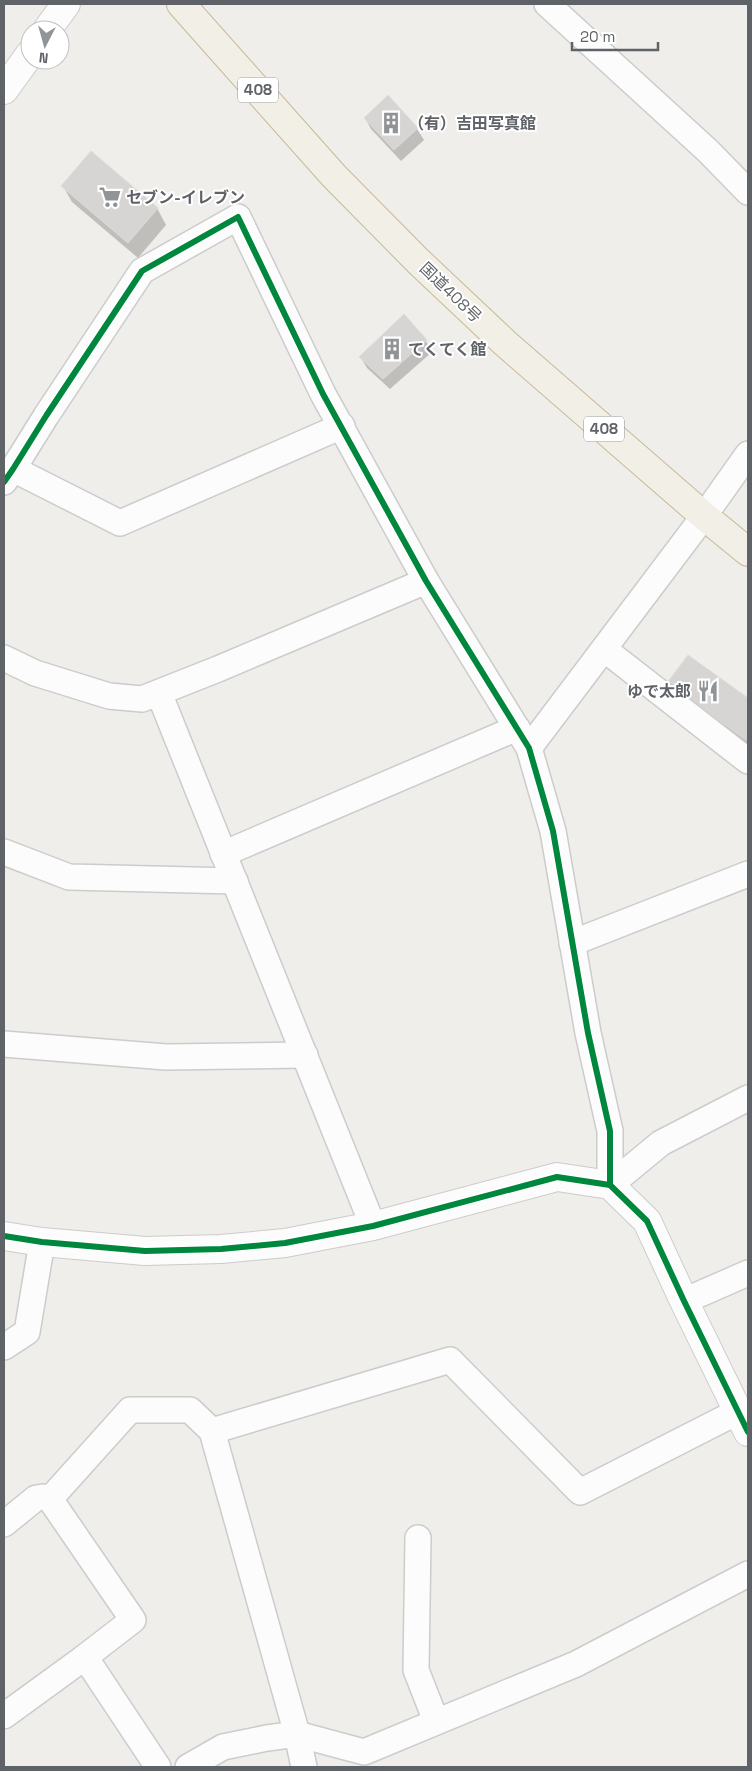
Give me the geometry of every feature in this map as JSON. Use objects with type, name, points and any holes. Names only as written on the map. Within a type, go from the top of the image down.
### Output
[{"type":"highway","name":"国道408号","points":[[181,4],[334,176],[418,261],[505,343],[748,552]]},
{"type":"street","points":[[54,20],[66,4]]},
{"type":"street","points":[[547,4],[708,152],[748,192]]},
{"type":"street","points":[[4,90],[20,68]]},
{"type":"street","points":[[342,426],[120,523],[9,475],[142,271],[238,217],[323,394],[342,426],[426,581],[523,738],[553,831],[588,1033],[610,1131],[610,1186]]},
{"type":"street","points":[[223,854],[523,738],[604,649],[748,454]]},
{"type":"street","points":[[4,658],[35,673],[109,696],[142,699],[426,581]]},
{"type":"street","points":[[604,649],[748,761]]},
{"type":"street","points":[[159,693],[373,1226]]},
{"type":"street","points":[[4,852],[69,877],[235,881]]},
{"type":"street","points":[[572,943],[748,874]]},
{"type":"street","points":[[4,1044],[166,1057],[305,1055]]},
{"type":"street","points":[[610,1186],[661,1143],[748,1098]]},
{"type":"street","points":[[4,1236],[42,1242],[145,1250],[221,1249],[285,1243],[373,1226],[557,1177],[610,1186],[647,1221],[684,1301],[744,1421],[580,1492],[450,1360],[212,1431]]},
{"type":"street","points":[[4,1346],[28,1332],[42,1242]]},
{"type":"street","points":[[684,1301],[748,1273]]},
{"type":"street","points":[[50,1500],[130,1410],[190,1410],[212,1431],[297,1734],[304,1767]]},
{"type":"street","points":[[4,1524],[36,1498],[43,1497],[50,1500],[134,1620],[4,1716]]},
{"type":"street","points":[[418,1538],[416,1670],[436,1721]]},
{"type":"street","points":[[188,1767],[222,1747],[297,1734],[364,1752],[576,1664],[748,1574]]},
{"type":"street","points":[[85,1657],[158,1767]]},
{"type":"building","name":"（有）吉田写真館","points":[[388,95],[418,128],[394,150],[364,118]]},
{"type":"building","name":"セブン-イレブン","points":[[91,151],[158,208],[128,243],[61,186]]},
{"type":"building","name":"てくてく館","points":[[404,314],[427,340],[383,379],[359,357]]},
{"type":"building","name":"ゆで太郎","points":[[688,655],[748,698],[748,738],[746,740],[667,683]]},
{"type":"cycle path","points":[[4,482],[142,271],[238,217],[323,394],[426,581],[529,748],[553,831],[588,1033],[610,1131],[610,1185]]},
{"type":"cycle path","points":[[4,1236],[42,1242],[145,1251],[221,1249],[285,1243],[373,1226],[557,1177],[610,1185],[647,1221],[748,1432]]},
{"type":"place","name":"（有）吉田写真館","points":[[391,123]]},
{"type":"place","name":"セブン-イレブン","points":[[110,197]]},
{"type":"place","name":"てくてく館","points":[[392,349]]},
{"type":"place","name":"ゆで太郎","points":[[708,691]]}]
